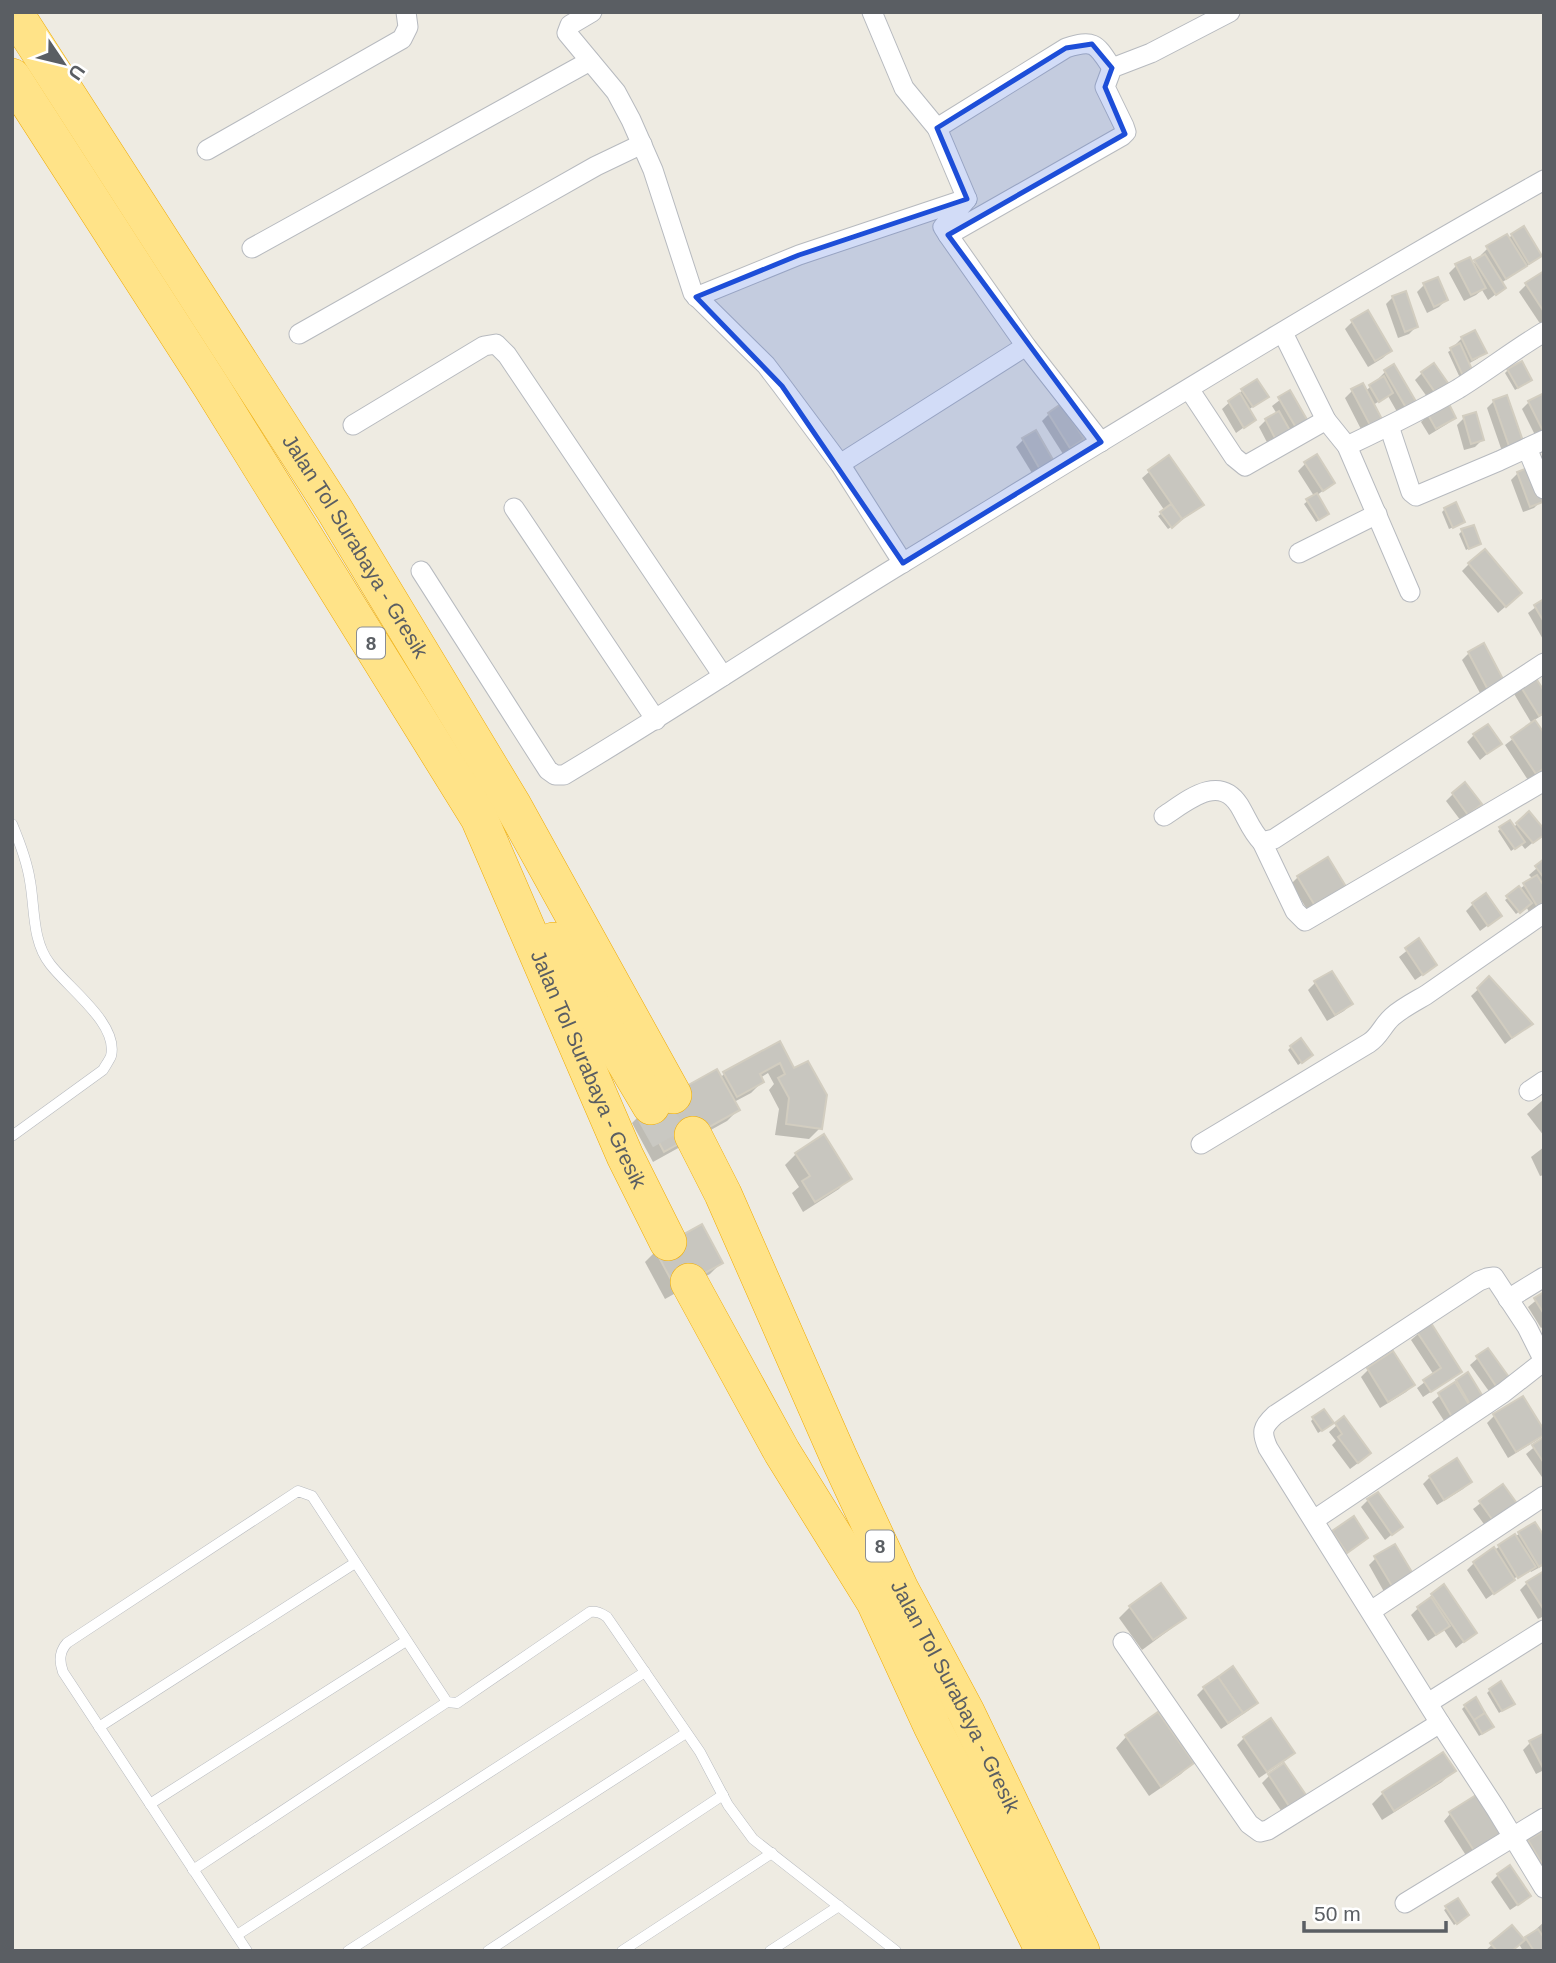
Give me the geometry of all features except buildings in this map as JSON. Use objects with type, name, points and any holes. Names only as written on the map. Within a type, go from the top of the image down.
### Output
[{"type":"highway","name":"Jalan Tol Surabaya - Gresik","points":[[12,77],[211,386],[479,818],[662,1100],[512,804],[341,521],[14,12]]},
{"type":"highway","name":"Jalan Tol Surabaya - Gresik","points":[[479,818],[625,1156],[668,1242]]},
{"type":"highway","name":"Jalan Tol Surabaya - Gresik","points":[[1044,1951],[932,1726],[875,1602],[847,1518],[731,1260],[684,1141],[723,1194],[900,1589],[966,1712],[1081,1951]]},
{"type":"highway","name":"Jalan Tol Surabaya - Gresik","points":[[689,1282],[782,1452],[875,1602]]},
{"type":"street","points":[[207,150],[402,38],[408,27],[405,12]]},
{"type":"street","points":[[592,12],[570,25],[567,33],[616,92],[631,120],[653,170],[691,289],[766,365],[840,464],[903,563]]},
{"type":"street","points":[[872,12],[904,88],[937,128],[967,199]]},
{"type":"street","points":[[948,235],[1125,134],[1124,126],[1105,87],[1112,68],[1151,53],[1230,12]]},
{"type":"street","points":[[937,128],[1066,48],[1084,43],[1092,44],[1112,68]]},
{"type":"street","points":[[252,248],[590,61]]},
{"type":"street","points":[[299,334],[596,166],[642,144]]},
{"type":"street","points":[[421,571],[548,770],[555,775],[564,775],[1101,442],[1447,234],[1544,180]]},
{"type":"street","points":[[967,199],[943,227],[1026,346],[1101,442]]},
{"type":"street","points":[[696,297],[799,255],[967,199]]},
{"type":"street","points":[[1347,446],[1459,388],[1544,332]]},
{"type":"street","points":[[1283,333],[1326,420],[1347,446],[1410,592]]},
{"type":"street","points":[[353,425],[484,346],[496,344],[507,355],[723,676]]},
{"type":"street","points":[[840,464],[1026,346]]},
{"type":"street","points":[[1189,389],[1234,457],[1245,466],[1326,420]]},
{"type":"street","points":[[1389,426],[1411,492],[1416,496],[1535,444],[1544,489]]},
{"type":"street","points":[[514,508],[656,720]]},
{"type":"street","points":[[1299,553],[1377,514]]},
{"type":"street","points":[[1262,842],[1274,839],[1544,663]]},
{"type":"street","points":[[1164,816],[1204,792],[1216,790],[1231,795],[1253,833],[1262,842],[1295,911],[1305,921],[1544,781]]},
{"type":"street","points":[[1201,1144],[1375,1039],[1392,1017],[1544,913]]},
{"type":"street","points":[[1314,1520],[1503,1393],[1544,1361],[1527,1327],[1494,1277],[1479,1281],[1275,1415],[1266,1423],[1264,1437],[1268,1448],[1544,1888]]},
{"type":"street","points":[[1508,1299],[1544,1277]]},
{"type":"street","points":[[1371,1611],[1544,1496]]},
{"type":"street","points":[[1428,1703],[1544,1630]]},
{"type":"street","points":[[1123,1642],[1249,1824],[1260,1832],[1268,1830],[1440,1723]]},
{"type":"street","points":[[1405,1903],[1544,1818]]},
{"type":"lane","points":[[12,824],[25,857],[31,882],[37,935],[43,953],[50,965],[106,1027],[111,1041],[111,1056],[103,1070],[12,1136]]},
{"type":"lane","points":[[247,1951],[63,1672],[60,1664],[62,1648],[298,1491],[312,1496],[447,1702]]},
{"type":"lane","points":[[99,1727],[355,1563]]},
{"type":"lane","points":[[193,1870],[447,1702],[457,1703],[590,1612],[596,1611],[607,1617],[687,1732],[723,1795],[753,1839],[896,1951]]},
{"type":"lane","points":[[150,1804],[406,1641]]},
{"type":"lane","points":[[237,1935],[645,1672]]},
{"type":"lane","points":[[348,1951],[687,1732]]},
{"type":"lane","points":[[488,1951],[723,1795]]},
{"type":"lane","points":[[622,1951],[772,1853]]},
{"type":"lane","points":[[770,1951],[839,1906]]},
{"type":"highlighted area","points":[[1092,44],[1112,68],[1105,87],[1125,134],[948,235],[1101,442],[903,563],[782,386],[696,297],[799,255],[967,199],[937,128],[1066,48]]},
{"type":"tunnel","points":[[651,1106],[674,1147]]}]
